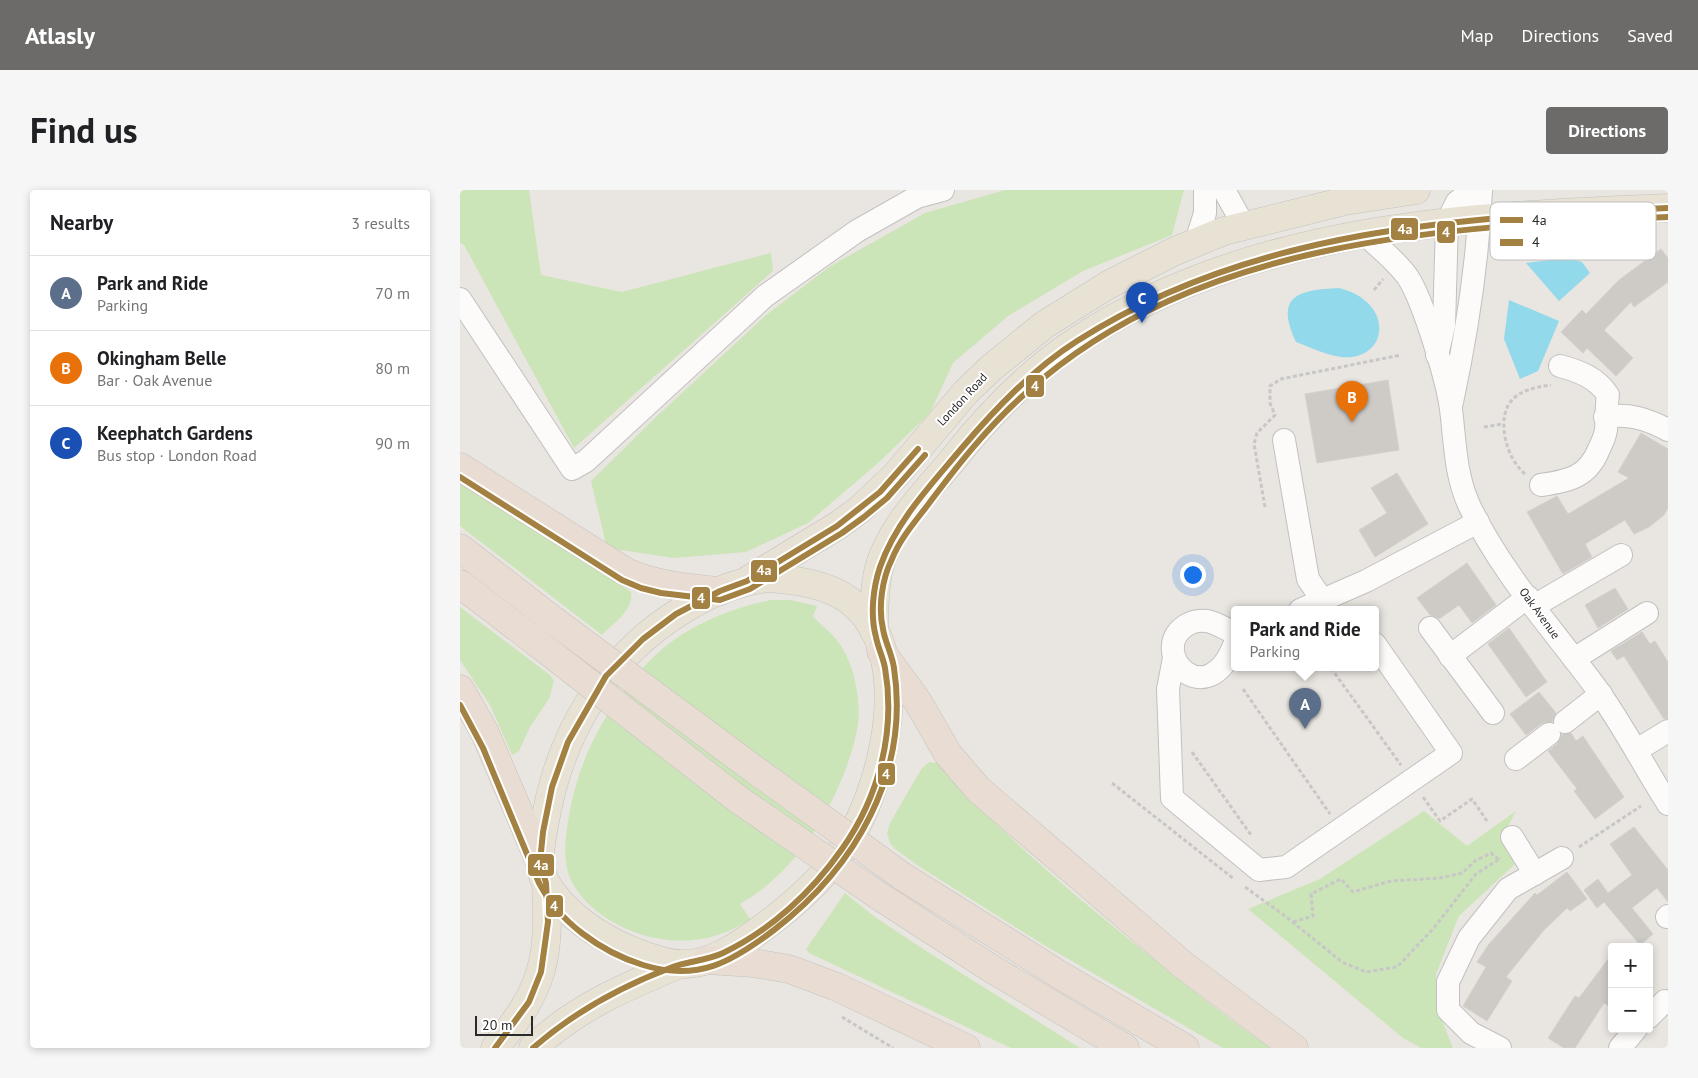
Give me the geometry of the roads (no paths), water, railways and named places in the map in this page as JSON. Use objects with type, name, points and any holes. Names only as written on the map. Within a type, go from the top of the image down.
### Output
[{"type":"highway","points":[[460,466],[626,572],[644,580],[663,584],[720,591]]},
{"type":"highway","points":[[460,548],[553,620],[751,767],[902,876],[1076,985],[1185,1048]]},
{"type":"highway","points":[[460,584],[739,800],[879,896],[1000,974],[1125,1048]]},
{"type":"highway","points":[[878,641],[918,702],[948,754],[978,789],[1182,964],[1294,1048]]},
{"type":"highway","points":[[460,689],[486,733],[543,872]]},
{"type":"highway","points":[[707,960],[754,962],[789,969],[837,987],[966,1048]]},
{"type":"main road","name":"London Road","points":[[747,581],[837,526],[873,498],[895,476],[966,392],[1022,342],[1079,301],[1196,242],[1244,226],[1345,201],[1416,190]]},
{"type":"main road","points":[[533,1048],[564,1021],[596,1001],[680,964],[707,960],[744,941],[786,910],[828,867],[849,840],[875,788],[884,747],[888,699],[878,641],[878,575],[881,562],[894,536],[964,445],[1009,397],[1057,355],[1121,315],[1181,286],[1256,260],[1364,234],[1447,222],[1490,218]]},
{"type":"main road","points":[[1244,226],[1256,260]]},
{"type":"main road","points":[[495,1048],[529,1002],[541,972],[548,922],[543,872],[547,810],[560,762],[568,742],[606,676],[659,625],[696,602],[747,581],[769,578],[793,580],[833,591],[844,597],[860,610],[878,641]]},
{"type":"main road","points":[[543,872],[562,903],[608,940],[649,957],[680,964]]},
{"type":"street","points":[[460,300],[572,469],[586,460],[765,296],[857,231],[917,197],[943,190]]},
{"type":"street","points":[[1196,242],[1205,213],[1205,190]]},
{"type":"street","points":[[1224,190],[1244,226]]},
{"type":"street","name":"Oak Avenue","points":[[1437,355],[1444,326],[1447,222],[1457,202],[1473,190]]},
{"type":"street","name":"Oak Avenue","points":[[1450,406],[1462,357],[1475,271],[1481,190]]},
{"type":"street","name":"Oak Avenue","points":[[1364,234],[1396,264],[1415,290],[1437,355],[1450,406],[1456,464],[1469,504],[1478,522],[1531,601],[1601,694],[1637,750],[1668,804]]},
{"type":"street","points":[[1541,485],[1566,482],[1579,475],[1593,463],[1606,431],[1605,417],[1608,395],[1602,385],[1582,372],[1556,375]]},
{"type":"street","points":[[1605,417],[1622,414],[1648,419],[1668,430]]},
{"type":"street","points":[[1284,440],[1308,579],[1339,601]]},
{"type":"street","points":[[1317,606],[1339,601],[1478,522]]},
{"type":"street","points":[[1450,656],[1531,601],[1621,554]]},
{"type":"street","points":[[1574,659],[1647,613]]},
{"type":"street","points":[[1231,631],[1208,621],[1189,623],[1176,636],[1173,645],[1174,658],[1168,689],[1172,798],[1259,870],[1286,867],[1451,753],[1379,650]]},
{"type":"street","points":[[1430,628],[1493,713]]},
{"type":"street","points":[[1174,658],[1182,670],[1190,675],[1208,676],[1224,666],[1231,651]]},
{"type":"street","points":[[1516,759],[1601,694]]},
{"type":"street","points":[[1637,750],[1668,731]]},
{"type":"street","points":[[1515,842],[1535,874]]},
{"type":"street","points":[[1500,1048],[1471,1033],[1448,1010],[1448,982],[1469,938],[1508,889],[1562,858]]},
{"type":"street","points":[[1653,1013],[1665,1001]]},
{"type":"street","points":[[1620,1048],[1633,1033]]},
{"type":"water","points":[[1574,260],[1582,262],[1590,273],[1559,301],[1526,263]]},
{"type":"water","points":[[1339,288],[1357,295],[1370,305],[1377,317],[1379,330],[1376,341],[1369,350],[1357,356],[1335,356],[1296,342],[1290,327],[1289,305],[1294,298],[1312,291]]},
{"type":"water","points":[[1509,300],[1559,321],[1538,371],[1520,379],[1504,339]]},
{"type":"place","name":"Keephatch Gardens","points":[[1142,323]]},
{"type":"place","name":"Okingham Belle","points":[[1352,422]]},
{"type":"place","name":"Park and Ride","points":[[1305,729]]}]
